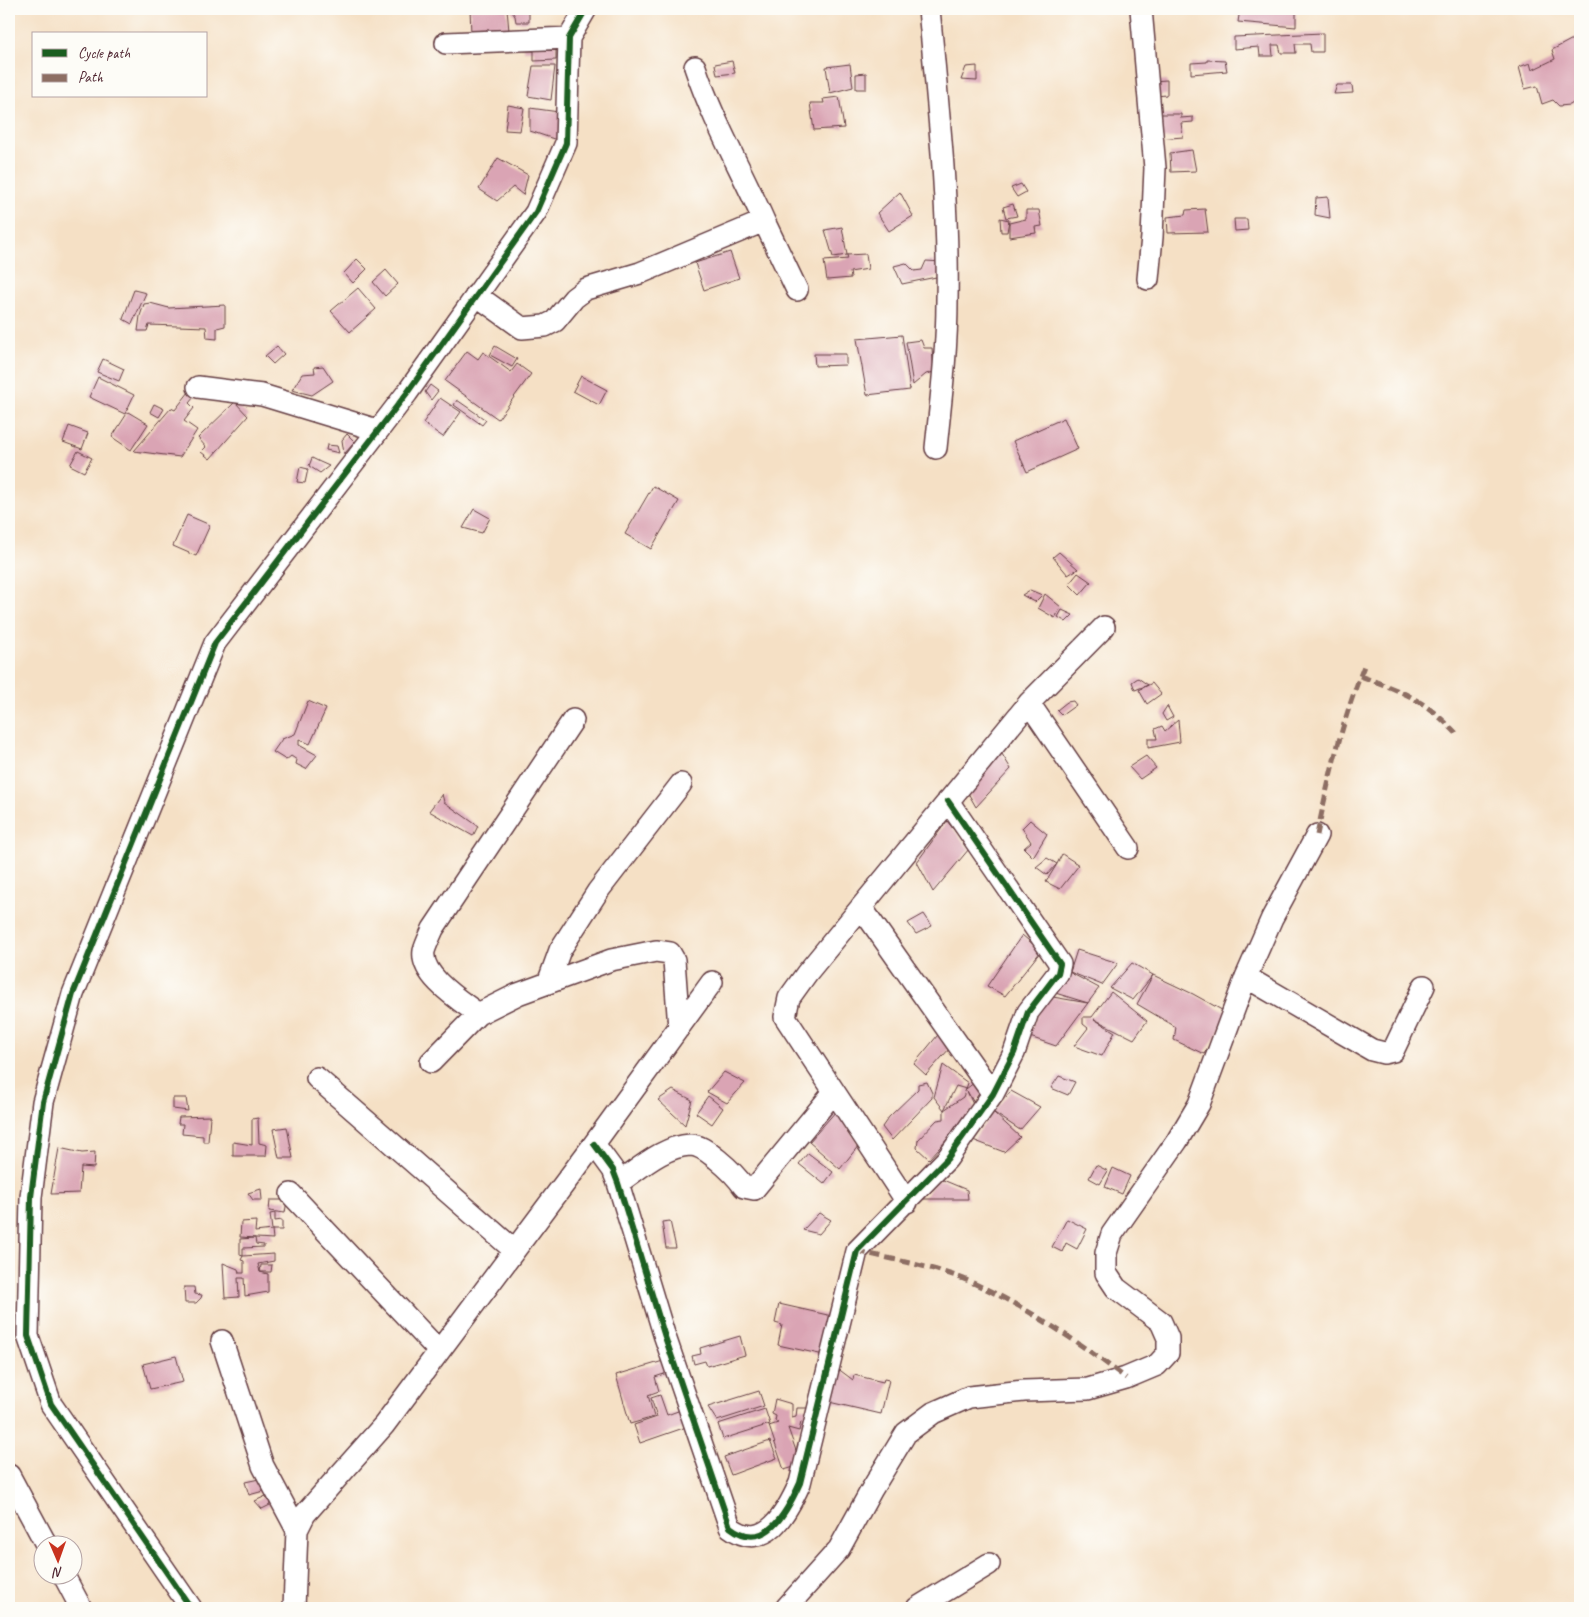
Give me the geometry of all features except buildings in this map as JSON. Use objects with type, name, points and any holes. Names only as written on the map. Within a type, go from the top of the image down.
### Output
[{"type":"street","points":[[191,1608],[51,1404],[28,1336],[31,1197],[43,1102],[73,994],[215,643],[377,430],[536,212],[566,143],[569,38],[586,9]]},
{"type":"street","points":[[929,9],[943,153],[948,300],[945,368],[936,448]]},
{"type":"street","points":[[1141,9],[1154,168],[1152,237],[1148,279]]},
{"type":"street","points":[[446,43],[569,38]]},
{"type":"street","points":[[696,67],[716,124],[738,162],[797,290]]},
{"type":"street","points":[[476,296],[522,328],[545,326],[555,321],[574,298],[586,289],[640,273],[764,221]]},
{"type":"street","points":[[198,387],[262,395],[377,430]]},
{"type":"street","points":[[907,1202],[785,1017],[789,998],[861,907],[1029,703],[1104,627]]},
{"type":"street","points":[[1029,703],[1128,848]]},
{"type":"street","points":[[478,1014],[434,978],[426,966],[424,952],[433,929],[573,720]]},
{"type":"street","points":[[548,983],[560,950],[598,891],[681,784]]},
{"type":"street","points":[[594,1144],[613,1170],[618,1183],[664,1334],[730,1527],[742,1536],[755,1537],[769,1530],[788,1509],[800,1484],[857,1251],[947,1159],[993,1094],[1014,1053],[1028,1012],[1058,973],[1060,964],[948,801]]},
{"type":"street","points":[[786,1608],[839,1550],[872,1489],[906,1433],[933,1413],[969,1397],[1024,1391],[1088,1389],[1126,1378],[1157,1365],[1168,1353],[1168,1338],[1161,1322],[1116,1288],[1106,1274],[1106,1253],[1112,1234],[1177,1141],[1199,1104],[1246,977],[1272,918],[1317,835]]},
{"type":"street","points":[[861,907],[993,1094]]},
{"type":"street","points":[[431,1062],[478,1014],[518,994],[611,960],[656,951],[670,953],[674,960],[679,1028]]},
{"type":"street","points":[[1246,977],[1372,1050],[1384,1053],[1393,1051],[1424,986]]},
{"type":"street","points":[[294,1608],[297,1530],[305,1514],[384,1425],[594,1144],[712,982]]},
{"type":"street","points":[[317,1078],[514,1250]]},
{"type":"street","points":[[618,1183],[656,1158],[676,1148],[691,1145],[703,1148],[735,1174],[744,1187],[754,1189],[834,1092]]},
{"type":"street","points":[[291,1194],[439,1351]]},
{"type":"street","points":[[222,1341],[263,1466],[297,1530]]},
{"type":"street","points":[[9,1475],[19,1512],[38,1534]]},
{"type":"street","points":[[917,1608],[989,1564]]},
{"type":"street","points":[[68,1584],[81,1608]]},
{"type":"marked path","points":[[1317,835],[1337,749],[1349,707],[1364,666]]},
{"type":"marked path","points":[[1360,676],[1412,697],[1433,712],[1456,733]]},
{"type":"marked path","points":[[857,1251],[915,1264],[971,1282],[1012,1302],[1051,1325],[1126,1378]]},
{"type":"cycle path","points":[[191,1608],[51,1404],[28,1336],[31,1197],[43,1102],[73,994],[215,643],[407,393],[536,212],[566,143],[569,38],[586,9]]},
{"type":"cycle path","points":[[594,1144],[613,1170],[618,1183],[664,1334],[730,1527],[743,1534],[754,1536],[764,1533],[781,1517],[800,1483],[857,1251],[947,1159],[993,1094],[1014,1053],[1028,1012],[1058,973],[1060,964],[948,801]]}]
